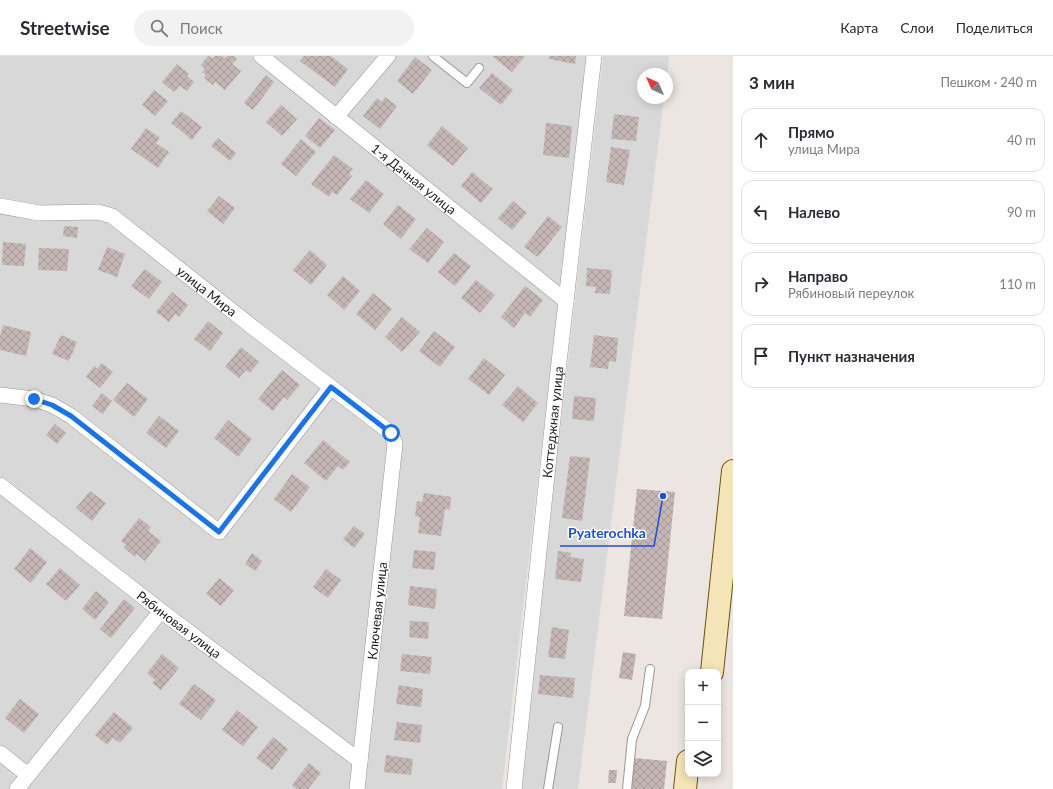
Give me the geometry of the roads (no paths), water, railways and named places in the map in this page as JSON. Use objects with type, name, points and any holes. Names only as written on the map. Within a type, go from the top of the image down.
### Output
[{"type":"main road","points":[[712,669],[733,471]]},
{"type":"main road","points":[[685,789],[686,777]]},
{"type":"main road","points":[[700,789],[701,777]]},
{"type":"street","name":"1-я Дачная улица","points":[[261,56],[566,301]]},
{"type":"street","points":[[336,117],[388,56]]},
{"type":"street","name":"Коттеджная улица","points":[[514,789],[566,301],[594,56]]},
{"type":"street","name":"улица Мира","points":[[0,206],[39,213],[98,212],[112,216],[255,329],[391,433]]},
{"type":"street","points":[[0,395],[34,399],[52,405],[71,416],[219,532],[331,387]]},
{"type":"street","name":"Ключевая улица","points":[[357,789],[395,444],[391,433]]},
{"type":"street","name":"Рябиновая улица","points":[[0,485],[161,611],[360,761]]},
{"type":"street","points":[[16,789],[161,611]]},
{"type":"street","points":[[0,753],[28,775]]},
{"type":"lane","points":[[433,56],[467,83],[479,68]]},
{"type":"lane","points":[[627,789],[632,739],[645,706],[650,669]]},
{"type":"lane","points":[[548,789],[558,727]]},
{"type":"place","name":"Pyaterochka","points":[[663,496]]}]
